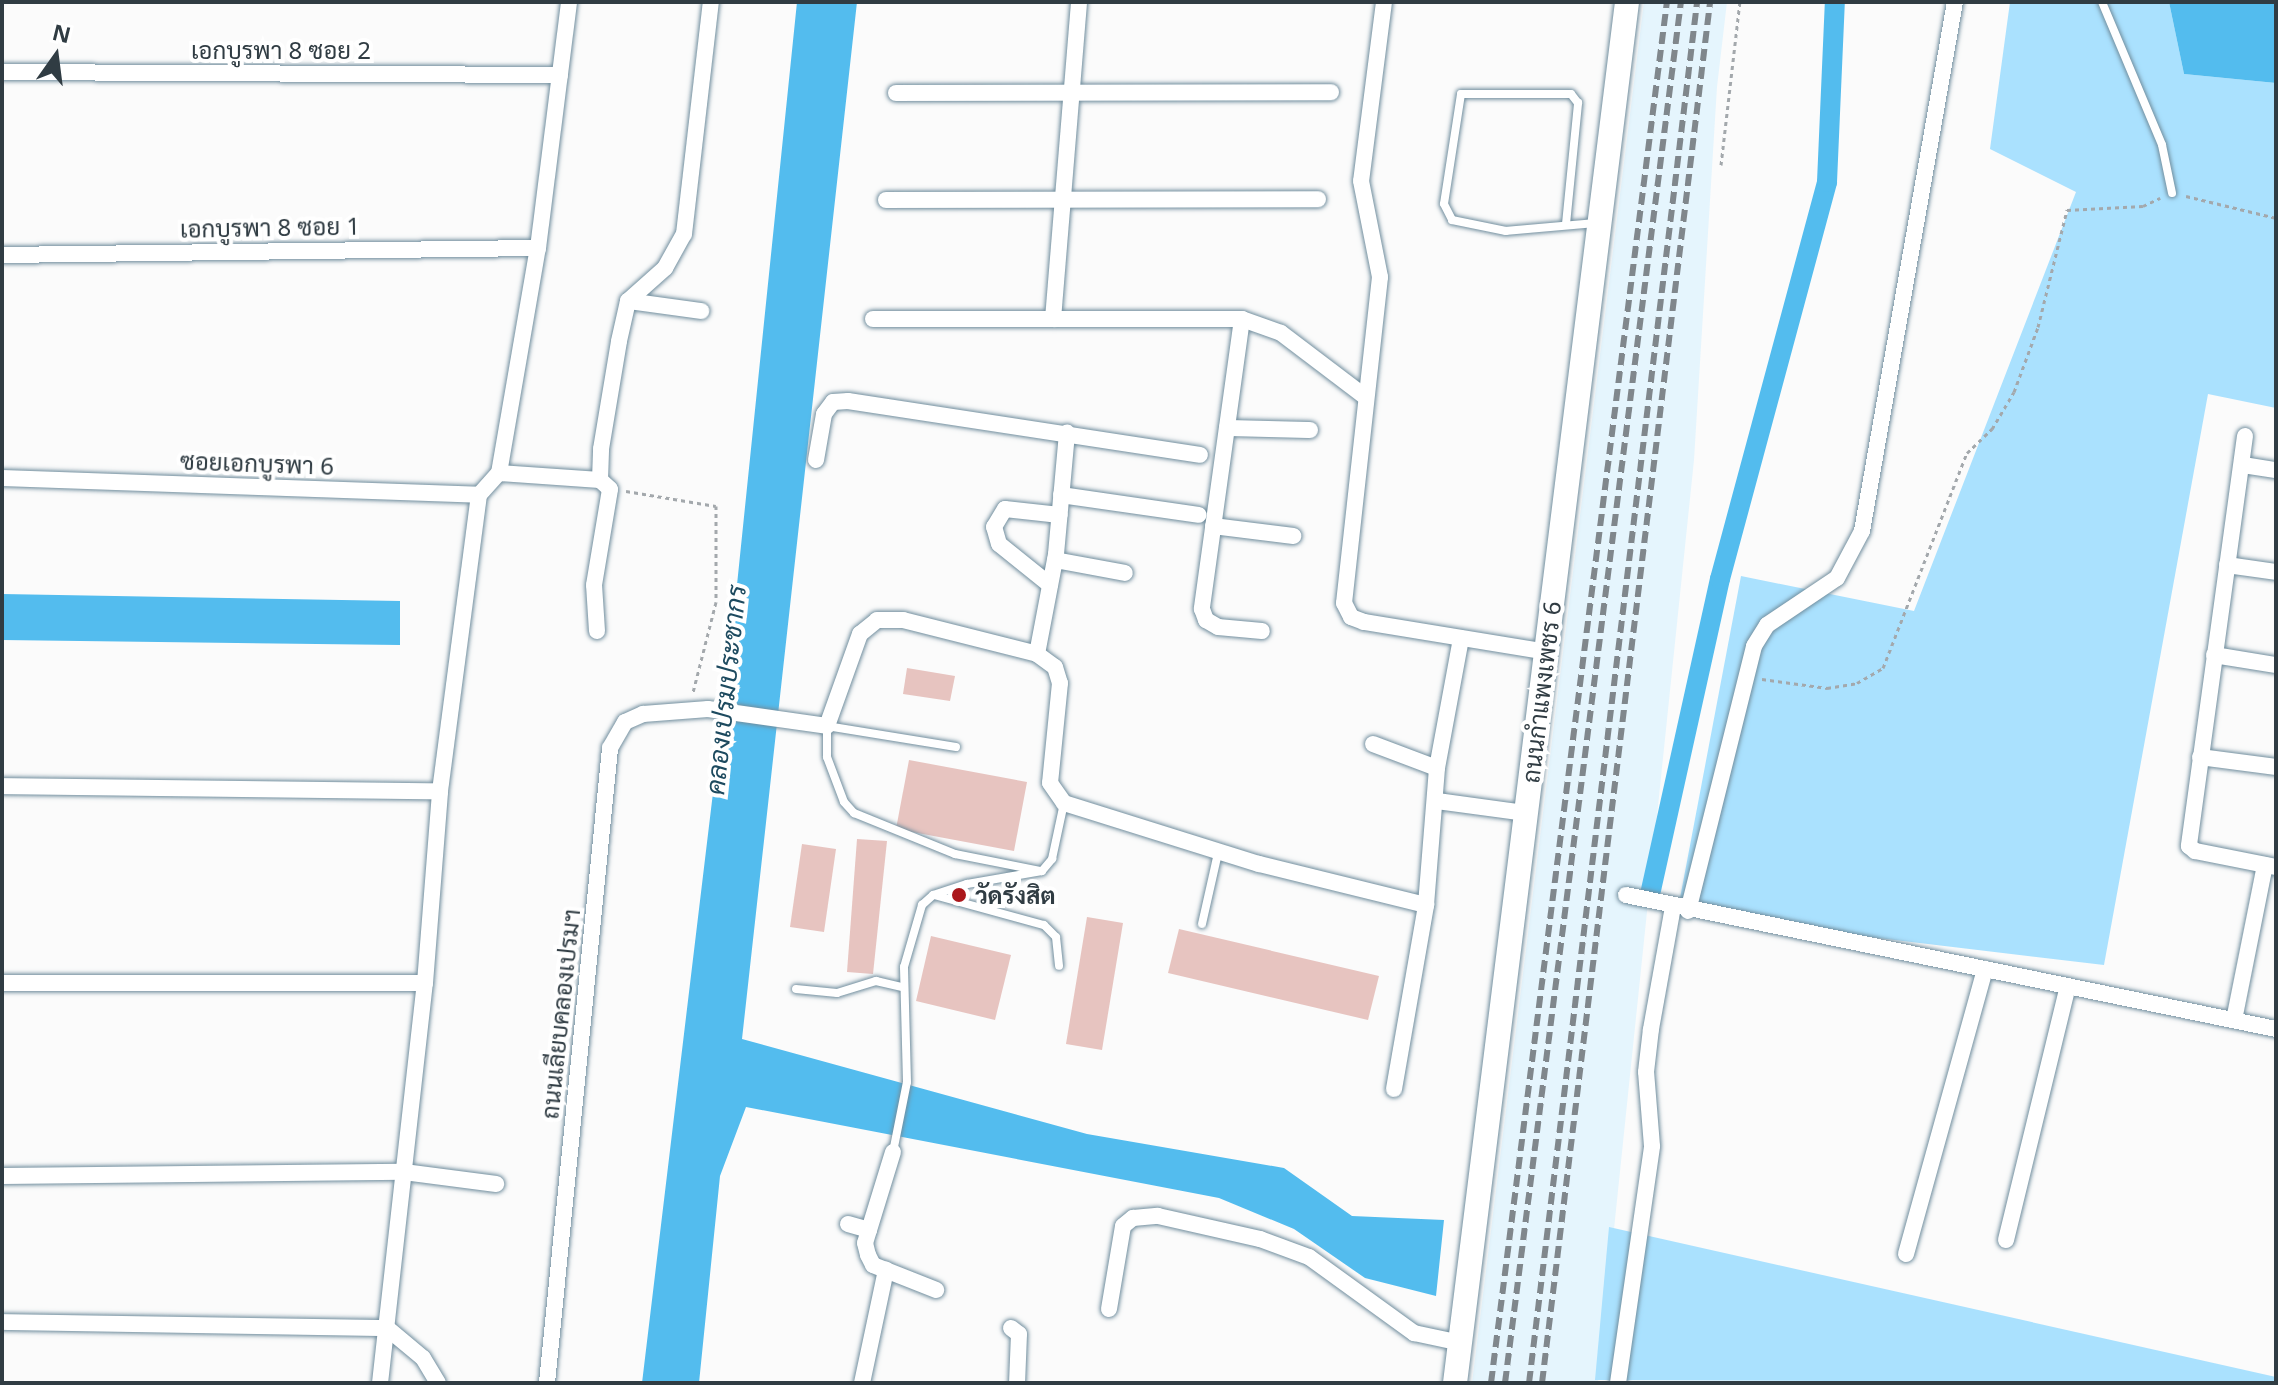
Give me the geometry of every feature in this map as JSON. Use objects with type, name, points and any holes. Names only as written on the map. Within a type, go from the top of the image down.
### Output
[{"type":"main road","name":"ถนนกำแพงเพชร 6","points":[[1455,1383],[1627,2]]},
{"type":"street","points":[[380,1383],[425,983],[440,791],[479,495],[499,473],[538,248],[569,2]]},
{"type":"street","points":[[597,631],[594,585],[628,301],[665,268],[684,234],[711,2]]},
{"type":"street","points":[[1053,319],[1079,2]]},
{"type":"street","points":[[1384,2],[1361,181],[1380,277],[1364,396],[1344,603],[1351,617],[1364,622],[1547,652]]},
{"type":"street","points":[[1618,1383],[1652,1146],[1648,1058],[1680,909],[1754,646],[1767,625],[1837,578],[1862,531],[1955,2]]},
{"type":"street","name":"เอกบูรพา 8 ซอย 2","points":[[2,72],[560,75]]},
{"type":"street","points":[[896,93],[1331,92]]},
{"type":"street","points":[[886,200],[1318,199]]},
{"type":"street","name":"เอกบูรพา 8 ซอย 1","points":[[2,255],[538,248]]},
{"type":"street","points":[[628,301],[701,311]]},
{"type":"street","points":[[873,319],[1242,319],[1281,333],[1364,396]]},
{"type":"street","points":[[1242,319],[1202,609],[1206,620],[1218,627],[1262,631]]},
{"type":"street","points":[[816,460],[824,414],[833,402],[1067,432],[1200,455]]},
{"type":"street","points":[[1227,428],[1310,430]]},
{"type":"street","points":[[1037,654],[1055,560],[1067,432]]},
{"type":"street","points":[[2234,1020],[2271,866],[2195,851],[2189,846],[2245,436]]},
{"type":"street","points":[[2243,465],[2276,470]]},
{"type":"street","points":[[499,473],[605,484]]},
{"type":"street","name":"ซอยเอกบูรพา 6","points":[[2,478],[479,495]]},
{"type":"street","points":[[1061,495],[1199,515]]},
{"type":"street","points":[[1050,585],[999,544],[994,527],[1005,509],[1060,515]]},
{"type":"street","points":[[1213,526],[1293,536]]},
{"type":"street","points":[[1055,560],[1125,573]]},
{"type":"street","points":[[2227,565],[2276,572]]},
{"type":"street","points":[[827,726],[860,634],[877,620],[903,620],[1037,654],[1055,667],[1060,683],[1050,783],[1064,803],[1218,853],[1426,905]]},
{"type":"street","points":[[1394,1089],[1426,905],[1437,801],[1437,768],[1461,638]]},
{"type":"street","points":[[2214,655],[2276,665]]},
{"type":"street","name":"ถนนเลียบคลองเปรมฯ","points":[[547,1383],[610,748],[625,722],[643,714],[700,710],[827,726]]},
{"type":"street","points":[[1373,744],[1437,768]]},
{"type":"street","points":[[2200,757],[2276,767]]},
{"type":"street","points":[[2,786],[440,791]]},
{"type":"street","points":[[1437,801],[1526,813]]},
{"type":"street","points":[[1626,895],[1680,909],[2276,1029]]},
{"type":"street","points":[[1906,1254],[1985,969]]},
{"type":"street","points":[[2,983],[425,983]]},
{"type":"street","points":[[2006,1240],[2068,986]]},
{"type":"street","points":[[893,1152],[869,1230],[868,1255],[886,1270],[936,1290]]},
{"type":"street","points":[[2,1176],[404,1172],[496,1184]]},
{"type":"street","points":[[1109,1309],[1123,1226],[1133,1218],[1158,1216],[1260,1239],[1309,1257],[1414,1333],[1461,1343]]},
{"type":"street","points":[[848,1224],[869,1230]]},
{"type":"street","points":[[862,1383],[886,1270]]},
{"type":"street","points":[[2,1322],[387,1328],[423,1358],[438,1383]]},
{"type":"street","points":[[1011,1328],[1019,1334],[1017,1383]]},
{"type":"lane","points":[[2102,2],[2162,145],[2172,193]]},
{"type":"lane","points":[[1566,224],[1578,103],[1571,94],[1461,94],[1446,213],[1452,220],[1506,231],[1600,223]]},
{"type":"lane","points":[[956,747],[827,726],[827,757],[844,802],[854,813],[955,854],[1042,871]]},
{"type":"lane","points":[[893,1152],[907,1082],[903,987],[910,936],[922,905],[933,895],[1042,871],[1052,859],[1064,803]]},
{"type":"lane","points":[[1202,924],[1218,853]]},
{"type":"lane","points":[[933,895],[1044,925],[1056,937],[1059,966]]},
{"type":"lane","points":[[796,989],[837,993],[876,981],[903,987]]},
{"type":"path","points":[[1721,165],[1740,2]]},
{"type":"path","points":[[1745,680],[1777,678],[1827,688],[1857,683],[1883,668],[1967,453],[1992,429],[2014,392],[2038,327],[2067,210],[2143,206],[2172,193],[2276,218]]},
{"type":"path","points":[[605,484],[716,506],[716,602],[701,645],[700,710]]},
{"type":"shaded area","points":[[1644,2],[1727,2],[1717,87],[1694,460],[1598,1383],[1472,1383]]},
{"type":"shaded area","points":[[2010,2],[2169,2],[2184,74],[2276,83],[2276,408],[2208,394],[2104,965],[1677,914],[1741,576],[1914,611],[2076,192],[1990,149]]},
{"type":"shaded area","points":[[1609,1227],[2276,1377],[2276,1383],[1595,1380]]},
{"type":"water","name":"คลองเปรมประชากร","points":[[797,2],[857,2],[742,1039],[1087,1134],[1284,1168],[1352,1216],[1444,1220],[1436,1296],[1365,1278],[1294,1229],[1219,1198],[746,1107],[720,1176],[699,1383],[642,1383],[731,643]]},
{"type":"water","points":[[2169,2],[2276,2],[2276,83],[2184,74]]},
{"type":"water","points":[[2,594],[400,601],[400,645],[2,640]]},
{"type":"building","points":[[907,668],[955,676],[950,701],[903,694]]},
{"type":"building","points":[[909,760],[1027,782],[1014,851],[896,829]]},
{"type":"building","points":[[857,839],[887,841],[873,974],[847,972]]},
{"type":"building","points":[[802,844],[836,849],[824,932],[790,927]]},
{"type":"building","points":[[1087,917],[1123,923],[1102,1050],[1066,1044]]},
{"type":"building","points":[[1179,929],[1379,976],[1368,1020],[1168,973]]},
{"type":"building","points":[[931,936],[1011,955],[995,1020],[916,1001]]},
{"type":"waterway","points":[[1651,890],[1720,579],[1827,182],[1835,2]]},
{"type":"railway","points":[[1491,1383],[1667,2]]},
{"type":"railway","points":[[1505,1383],[1681,2]]},
{"type":"railway","points":[[1529,1383],[1697,2]]},
{"type":"railway","points":[[1542,1383],[1710,2]]},
{"type":"place","name":"วัดรังสิต","points":[[959,895]]}]
